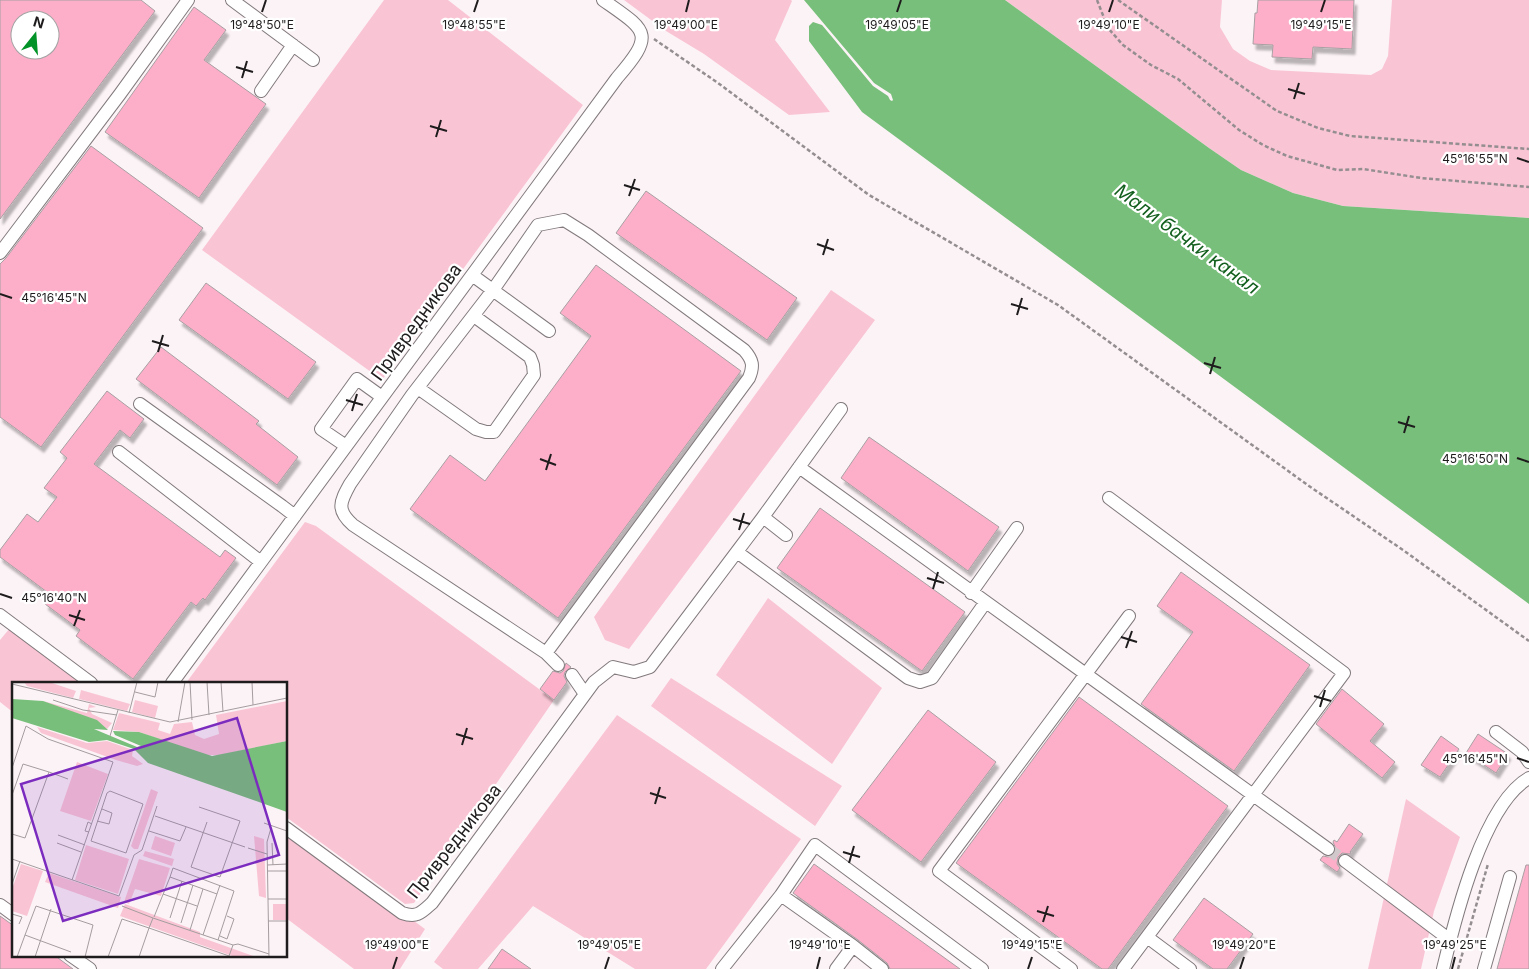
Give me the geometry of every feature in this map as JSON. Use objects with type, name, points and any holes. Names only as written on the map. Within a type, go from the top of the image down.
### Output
[{"type":"street","points":[[0,254],[188,0]]},
{"type":"street","points":[[232,0],[314,60]]},
{"type":"street","points":[[603,0],[631,20],[640,30]]},
{"type":"street","name":"Привредникова","points":[[173,682],[617,78],[634,59],[643,39],[640,30]]},
{"type":"street","points":[[262,91],[294,45]]},
{"type":"street","points":[[546,653],[753,370],[751,357],[744,350],[588,235],[564,220],[538,225],[474,316],[418,388],[350,484],[342,500],[344,517],[353,525],[546,653],[558,665]]},
{"type":"street","points":[[472,275],[549,331]]},
{"type":"street","points":[[418,388],[476,429],[494,432],[534,375],[533,365],[530,357],[474,316]]},
{"type":"street","points":[[346,446],[321,429],[356,379],[382,397]]},
{"type":"street","points":[[140,404],[295,516]]},
{"type":"street","points":[[841,409],[737,552],[908,678],[920,682],[932,678],[985,603]]},
{"type":"street","points":[[119,452],[261,562]]},
{"type":"street","points":[[799,467],[1328,849]]},
{"type":"street","points":[[1110,498],[1344,673],[1123,969]]},
{"type":"street","points":[[763,517],[786,535]]},
{"type":"street","points":[[971,592],[1017,528]]},
{"type":"street","name":"Привредникова","points":[[288,829],[402,914],[412,916],[421,913],[432,903],[594,682],[613,667],[634,672],[650,667],[737,552]]},
{"type":"street","points":[[0,615],[90,682]]},
{"type":"street","points":[[1071,969],[939,871],[1129,616]]},
{"type":"street","points":[[572,676],[585,694]]},
{"type":"street","points":[[1496,732],[1522,752],[1529,762]]},
{"type":"street","points":[[1443,969],[1450,940],[1482,841],[1513,791],[1529,778]]},
{"type":"street","points":[[722,969],[781,895],[815,845],[982,969]]},
{"type":"street","points":[[1345,861],[1450,940]]},
{"type":"street","points":[[1484,969],[1510,877]]},
{"type":"street","points":[[781,895],[882,969]]},
{"type":"street","points":[[0,905],[12,914]]},
{"type":"street","points":[[1147,937],[1190,969]]},
{"type":"street","points":[[836,969],[853,946]]},
{"type":"street","points":[[71,956],[90,969]]},
{"type":"path","points":[[1097,0],[1108,28],[1123,45],[1151,65],[1178,79],[1239,130],[1263,145],[1287,156],[1337,170],[1363,169],[1421,178],[1529,187]]},
{"type":"path","points":[[1118,0],[1277,111],[1318,128],[1350,136],[1529,148]]},
{"type":"path","points":[[640,30],[718,83],[869,195],[1058,305],[1529,641]]},
{"type":"path","points":[[1458,969],[1488,864]]},
{"type":"shaded area","points":[[384,0],[448,0],[583,105],[382,380],[202,250]]},
{"type":"shaded area","points":[[624,0],[791,0],[775,40],[830,112],[789,115]]},
{"type":"shaded area","points":[[1005,0],[1222,0],[1220,27],[1233,49],[1250,61],[1271,70],[1371,75],[1382,69],[1388,56],[1392,0],[1529,0],[1529,218],[1343,206],[1293,193],[1241,170]]},
{"type":"shaded area","points":[[831,290],[875,320],[629,649],[605,640],[594,617]]},
{"type":"shaded area","points":[[305,522],[316,526],[554,700],[414,903],[405,904],[288,818],[288,682],[187,682]]},
{"type":"shaded area","points":[[768,598],[882,688],[832,764],[716,675]]},
{"type":"shaded area","points":[[10,628],[84,682],[12,682],[12,711],[0,702],[0,640]]},
{"type":"shaded area","points":[[671,678],[842,786],[815,826],[651,706]]},
{"type":"shaded area","points":[[617,715],[801,839],[706,969],[635,969],[533,906],[478,969],[443,969],[434,962]]},
{"type":"shaded area","points":[[1406,799],[1460,837],[1434,911],[1421,969],[1368,969]]},
{"type":"shaded area","points":[[288,829],[425,929],[400,969],[354,969],[288,920]]},
{"type":"water","name":"Мали бачки канал","points":[[804,0],[1005,0],[1241,170],[1293,193],[1343,206],[1529,218],[1529,604],[862,112],[809,41],[809,26],[813,22],[822,25],[873,86],[892,101],[891,94],[874,83]]},
{"type":"building","points":[[0,0],[141,0],[155,11],[0,219]]},
{"type":"building","points":[[1258,0],[1354,0],[1352,49],[1313,47],[1312,59],[1272,57],[1273,45],[1253,44],[1255,13],[1257,13]]},
{"type":"building","points":[[194,7],[226,30],[204,60],[266,104],[199,198],[105,132]]},
{"type":"building","points":[[91,146],[203,228],[41,447],[0,417],[0,264]]},
{"type":"building","points":[[646,191],[797,298],[767,340],[616,233]]},
{"type":"building","points":[[596,265],[741,371],[558,618],[410,509],[450,455],[485,481],[591,336],[560,313]]},
{"type":"building","points":[[206,283],[316,362],[288,399],[179,320]]},
{"type":"building","points":[[161,347],[259,421],[256,424],[298,457],[277,485],[136,379]]},
{"type":"building","points":[[107,391],[144,419],[130,438],[120,430],[94,464],[220,557],[225,550],[236,558],[205,600],[203,598],[196,606],[191,602],[133,679],[76,636],[80,630],[45,604],[51,595],[0,557],[0,550],[27,514],[38,522],[57,497],[44,488],[67,458],[60,452]]},
{"type":"building","points":[[869,437],[999,527],[968,571],[841,478]]},
{"type":"building","points":[[820,508],[965,612],[922,671],[777,568]]},
{"type":"building","points":[[1181,572],[1310,665],[1234,771],[1141,704],[1193,632],[1157,606]]},
{"type":"building","points":[[566,663],[571,667],[565,672],[564,676],[567,682],[554,700],[540,689],[553,671],[560,673],[563,671]]},
{"type":"building","points":[[1342,689],[1384,724],[1370,741],[1395,762],[1382,778],[1316,724]]},
{"type":"building","points":[[1079,697],[1228,806],[1108,969],[1102,969],[956,863]]},
{"type":"building","points":[[928,710],[996,762],[921,862],[852,810]]},
{"type":"building","points":[[1478,734],[1508,754],[1496,773],[1466,753]]},
{"type":"building","points":[[1441,736],[1459,749],[1440,777],[1421,765]]},
{"type":"building","points":[[1349,824],[1363,834],[1350,854],[1342,853],[1338,857],[1337,864],[1340,868],[1337,872],[1320,860],[1323,856],[1328,857],[1334,854],[1336,849],[1334,840],[1337,842]]},
{"type":"building","points":[[814,864],[960,969],[890,969],[887,963],[858,940],[793,893]]},
{"type":"building","points":[[1526,865],[1529,865],[1529,969],[1497,969]]},
{"type":"building","points":[[1204,898],[1253,934],[1227,969],[1213,969],[1173,940]]},
{"type":"building","points":[[0,916],[12,925],[12,956],[55,956],[73,969],[0,969]]},
{"type":"building","points":[[502,949],[531,969],[488,969]]},
{"type":"tunnel","points":[[1328,849],[1345,861]]}]
